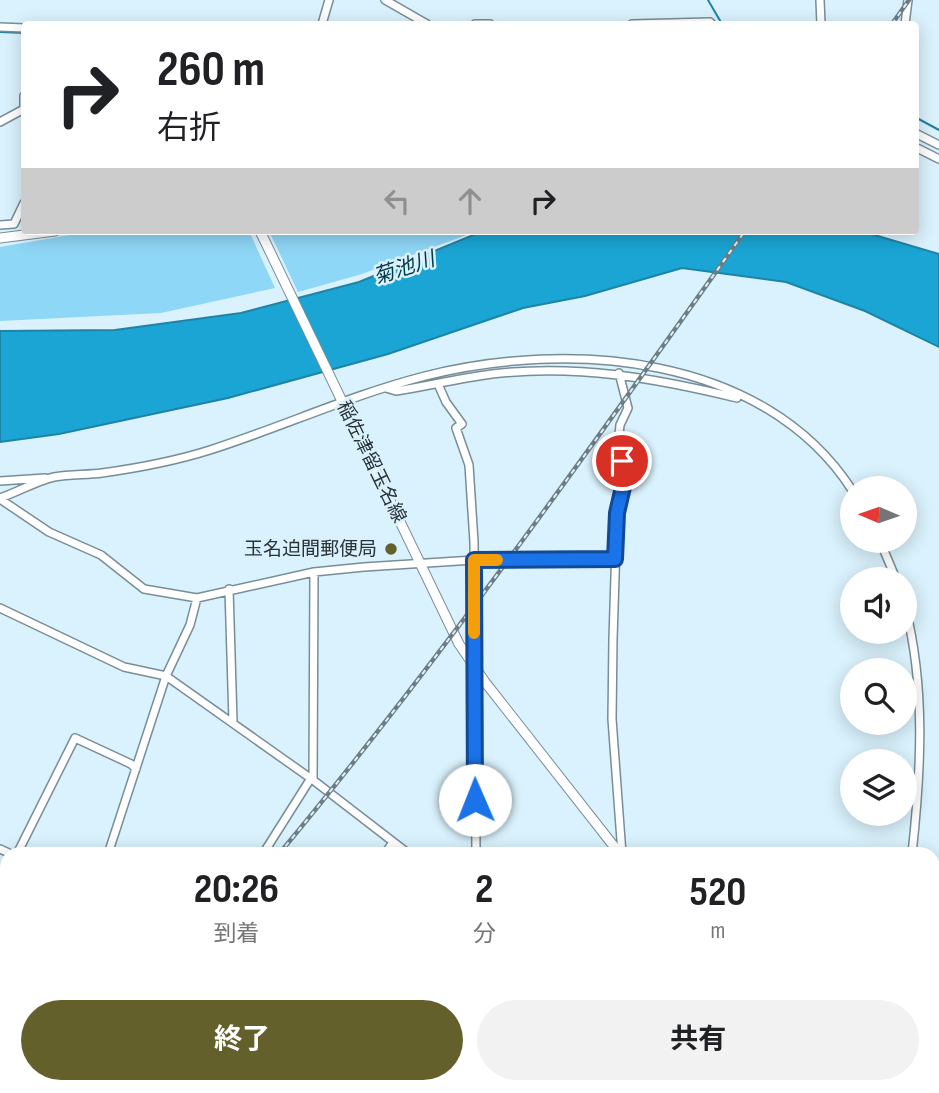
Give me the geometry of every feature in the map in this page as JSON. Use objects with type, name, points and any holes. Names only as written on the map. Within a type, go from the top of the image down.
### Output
[{"type":"main road","points":[[0,238],[24,235]]},
{"type":"main road","name":"稲佐津留玉名線","points":[[262,235],[460,644],[474,666],[616,847]]},
{"type":"street","points":[[322,21],[329,0]]},
{"type":"street","points":[[386,0],[422,21]]},
{"type":"street","points":[[820,0],[821,21]]},
{"type":"street","points":[[905,21],[908,0]]},
{"type":"street","points":[[0,27],[21,28]]},
{"type":"street","points":[[0,122],[21,111]]},
{"type":"street","points":[[919,135],[939,146]]},
{"type":"street","points":[[919,149],[939,159]]},
{"type":"street","points":[[0,225],[14,224],[21,209]]},
{"type":"street","points":[[0,481],[102,473],[176,460],[340,399],[464,367],[515,360],[564,359],[631,363],[698,379],[749,401],[808,442],[843,476]]},
{"type":"street","points":[[385,388],[396,391],[520,372],[619,373],[664,380],[749,401]]},
{"type":"street","points":[[619,373],[628,408],[620,425],[618,444],[623,487],[617,513],[612,719],[621,847]]},
{"type":"street","points":[[438,384],[446,402],[463,424],[456,428],[469,465],[474,560],[476,847]]},
{"type":"street","points":[[0,498],[53,477]]},
{"type":"street","points":[[0,498],[48,532],[101,555],[144,589],[197,598],[314,572],[474,560],[615,559]]},
{"type":"street","points":[[268,847],[312,779],[314,572]]},
{"type":"street","points":[[229,589],[233,721]]},
{"type":"street","points":[[110,847],[166,676],[190,625],[197,598]]},
{"type":"street","points":[[0,608],[124,667],[166,676],[233,721],[400,847]]},
{"type":"street","points":[[913,644],[921,748],[913,847]]},
{"type":"street","points":[[20,847],[75,738],[131,764],[135,769]]},
{"type":"street","points":[[390,847],[393,842]]},
{"type":"shaded area","points":[[70,235],[251,235],[275,288],[161,313],[0,321],[0,247]]},
{"type":"shaded area","points":[[271,235],[466,235],[362,274],[298,292]]},
{"type":"water","name":"菊池川","points":[[473,235],[875,235],[939,254],[939,347],[865,311],[786,282],[682,268],[585,296],[523,308],[388,354],[228,398],[59,434],[0,442],[0,331],[115,330],[241,313],[359,282]]},
{"type":"waterway","points":[[708,0],[720,21]]},
{"type":"waterway","points":[[0,32],[21,33]]},
{"type":"waterway","points":[[919,119],[939,130]]},
{"type":"railway","points":[[894,21],[909,0]]},
{"type":"railway","points":[[285,847],[460,625],[742,235]]},
{"type":"slow traffic","points":[[474,633],[474,560],[497,560]]},
{"type":"place","name":"玉名迫間郵便局","points":[[391,549]]},
{"type":"route","points":[[475,800],[474,560],[615,559],[617,513],[623,487],[622,461]]}]
